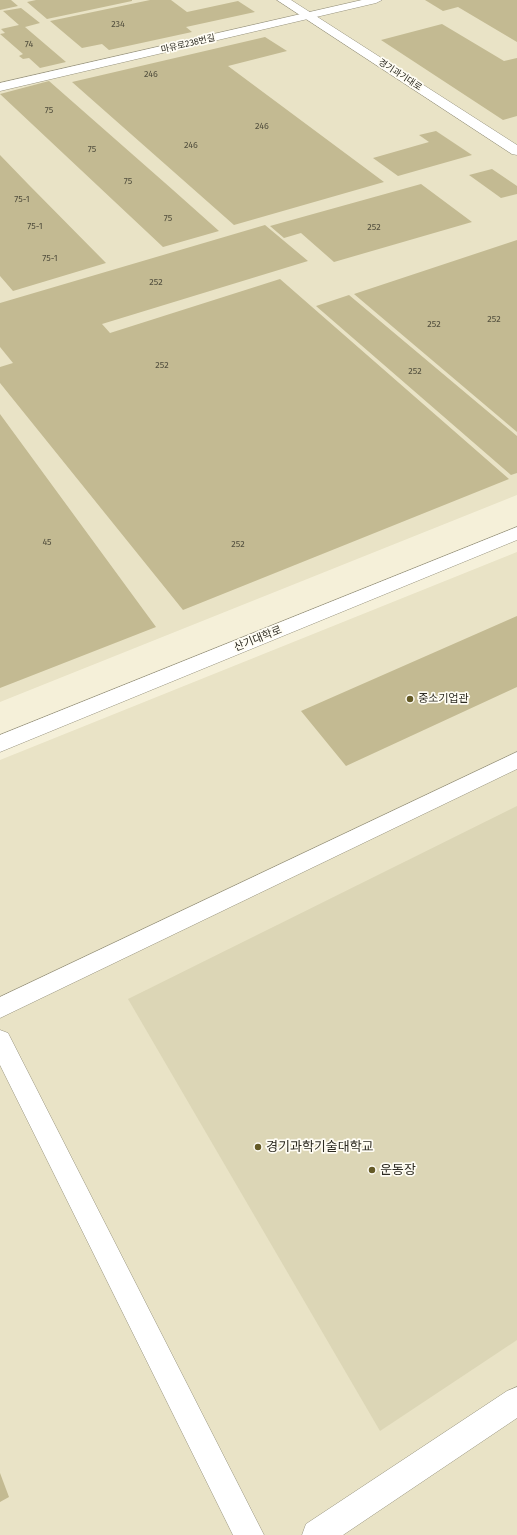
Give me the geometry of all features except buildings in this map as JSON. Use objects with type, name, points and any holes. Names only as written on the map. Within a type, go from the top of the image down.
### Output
[{"type":"street","name":"경기과기대로","points":[[283,0],[517,151]]},
{"type":"street","name":"마유로238번길","points":[[0,87],[376,0]]},
{"type":"street","name":"산기대학로","points":[[0,744],[517,533]]},
{"type":"lane","points":[[0,1008],[517,760]]},
{"type":"lane","points":[[0,1041],[249,1535]]},
{"type":"lane","points":[[317,1535],[517,1401]]},
{"type":"shaded area","points":[[0,0],[517,0],[517,495],[0,702]]},
{"type":"shaded area","name":"경기과학기술대학교","points":[[517,552],[517,1535],[0,1535],[0,760]]},
{"type":"shaded area","name":"운동장","points":[[517,806],[517,1340],[380,1431],[128,999]]},
{"type":"place","name":"중소기업관","points":[[410,699]]},
{"type":"place","name":"경기과학기술대학교","points":[[258,1147]]},
{"type":"place","name":"운동장","points":[[372,1170]]}]
